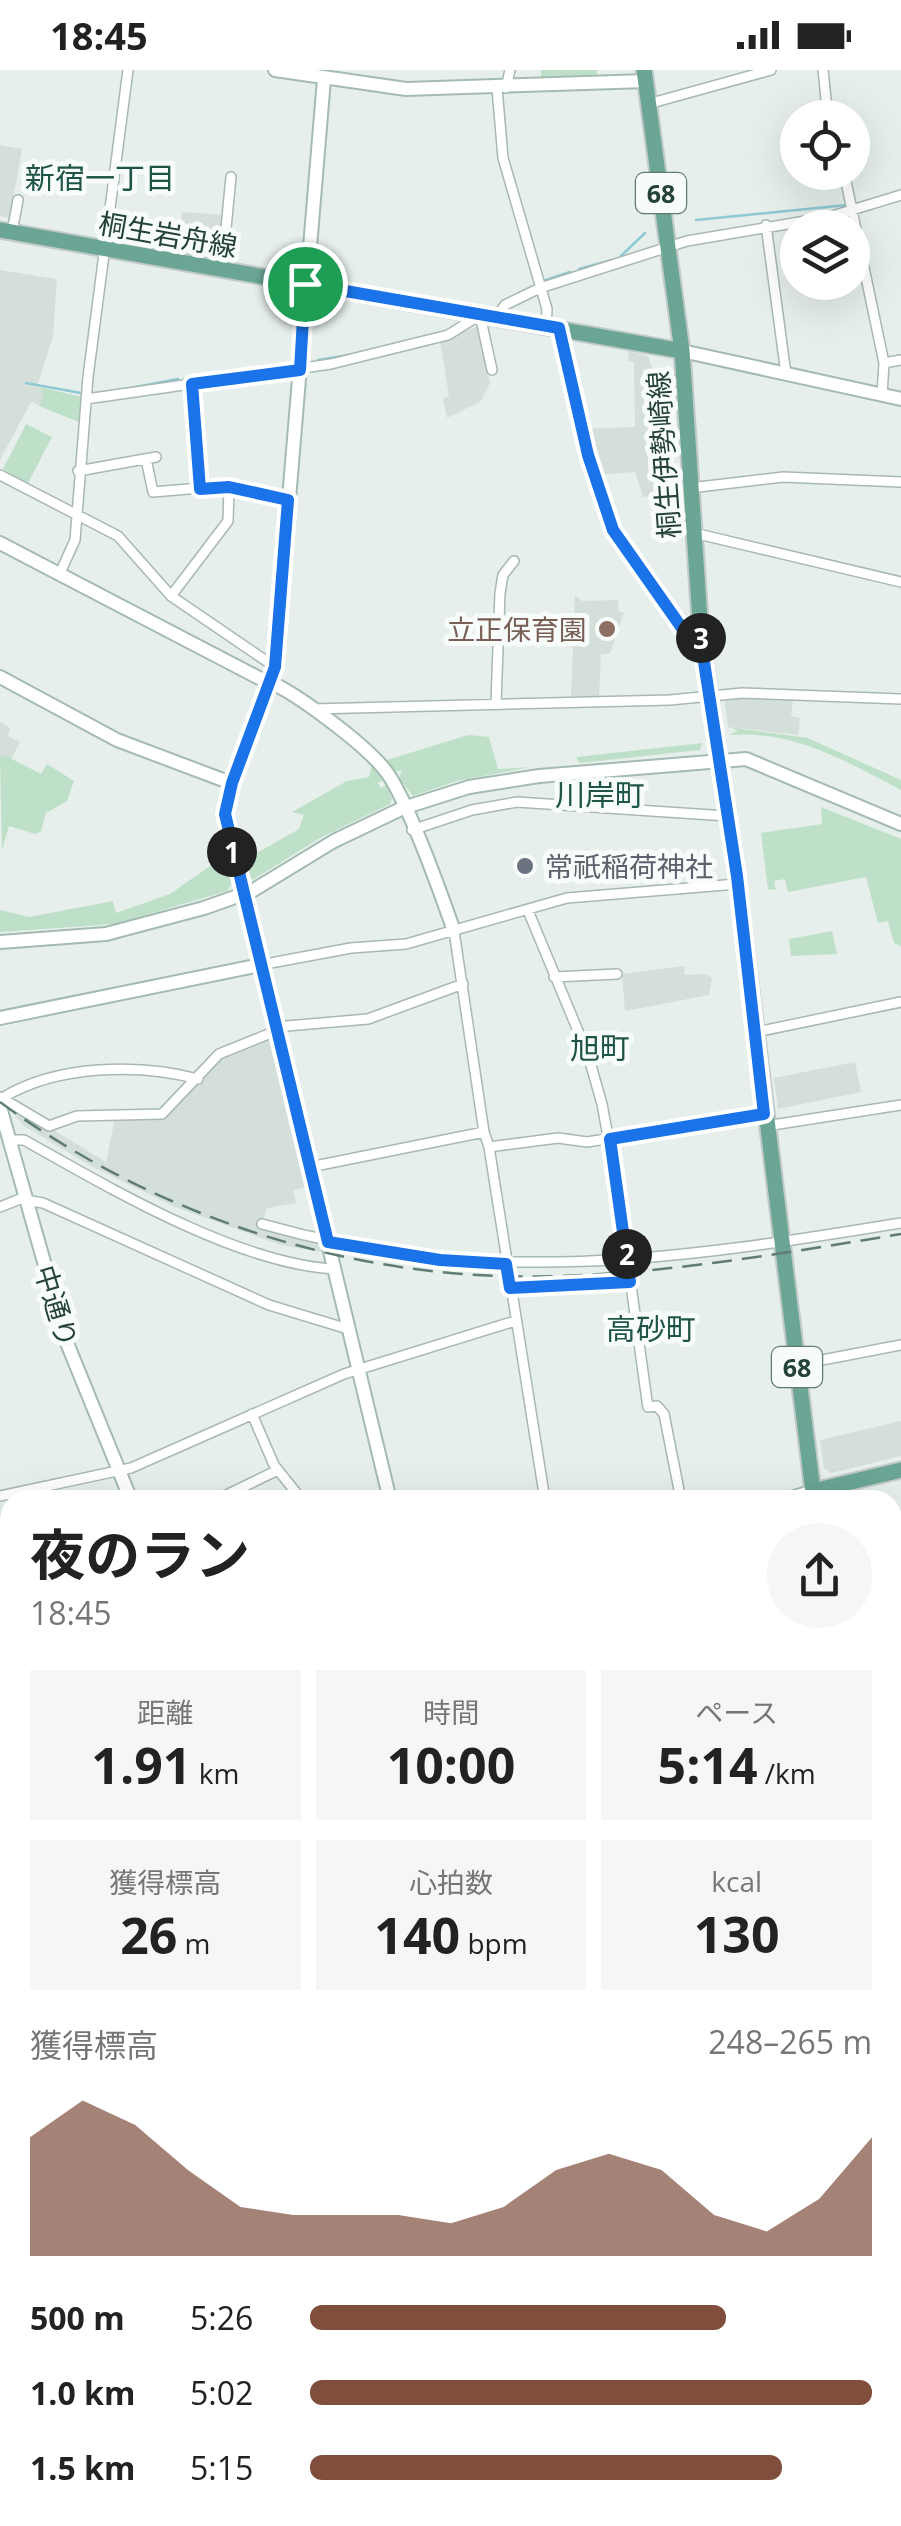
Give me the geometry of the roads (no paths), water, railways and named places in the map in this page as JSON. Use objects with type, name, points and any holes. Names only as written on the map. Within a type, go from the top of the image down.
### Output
[{"type":"main road","name":"桐生伊勢崎線","points":[[645,76],[682,352],[700,636],[737,884],[813,1490]]},
{"type":"main road","name":"桐生岩舟線","points":[[6,231],[682,352]]},
{"type":"main road","points":[[834,1490],[901,1470]]},
{"type":"street","points":[[60,573],[75,540],[78,471],[128,70]]},
{"type":"street","points":[[275,70],[396,89],[501,88],[645,76]]},
{"type":"street","points":[[510,70],[501,88],[503,158],[588,455],[616,538],[684,631],[700,636]]},
{"type":"street","points":[[648,104],[771,70]]},
{"type":"street","points":[[824,70],[826,100]]},
{"type":"street","points":[[318,76],[300,370],[274,674],[232,783],[225,814],[388,1490]]},
{"type":"street","points":[[222,269],[232,177]]},
{"type":"street","points":[[849,190],[884,363],[882,395]]},
{"type":"street","points":[[496,318],[505,304],[540,288],[668,248],[900,199]]},
{"type":"street","points":[[6,231],[18,200]]},
{"type":"street","points":[[766,225],[786,374]]},
{"type":"street","points":[[87,394],[300,370],[443,337],[480,315],[492,370]]},
{"type":"street","points":[[682,352],[901,399]]},
{"type":"street","points":[[884,363],[901,360]]},
{"type":"street","points":[[192,384],[200,489]]},
{"type":"street","points":[[78,471],[151,458],[151,492],[229,487],[288,500]]},
{"type":"street","points":[[0,474],[120,538],[171,596],[274,674],[381,765],[404,808],[454,931],[543,1490]]},
{"type":"street","points":[[690,488],[798,477],[901,482]]},
{"type":"street","points":[[171,596],[228,522],[229,487]]},
{"type":"street","points":[[694,533],[901,582]]},
{"type":"street","points":[[1,547],[60,573],[259,678],[274,674]]},
{"type":"street","points":[[496,703],[502,575],[514,562]]},
{"type":"street","points":[[0,677],[117,740],[232,783]]},
{"type":"street","points":[[313,709],[742,692],[901,698]]},
{"type":"street","points":[[0,942],[125,931],[242,889],[404,808],[495,782],[720,758],[773,768],[901,824]]},
{"type":"street","points":[[412,830],[472,810],[517,802],[727,816]]},
{"type":"street","points":[[0,1018],[350,948],[399,946],[529,913],[568,898],[737,884]]},
{"type":"street","points":[[529,913],[588,1055],[610,1139],[647,1401],[664,1414],[679,1490]]},
{"type":"street","points":[[554,977],[617,974]]},
{"type":"street","points":[[1,1100],[49,1126],[77,1116],[162,1114],[228,1048],[276,1029],[368,1019],[463,984]]},
{"type":"street","points":[[756,1032],[901,1005]]},
{"type":"street","points":[[1,1100],[48,1078],[72,1074],[169,1072],[198,1080]]},
{"type":"street","name":"中通り","points":[[1,1100],[67,1343],[127,1490]]},
{"type":"street","points":[[488,1146],[558,1138],[586,1142],[901,1105]]},
{"type":"street","points":[[310,1168],[484,1132]]},
{"type":"street","points":[[10,1140],[24,1140],[122,1196],[217,1237],[334,1268]]},
{"type":"street","points":[[0,1207],[26,1199],[269,1305],[348,1329]]},
{"type":"street","points":[[262,1224],[328,1242],[440,1260],[506,1264],[627,1259],[780,1243],[901,1224]]},
{"type":"street","points":[[510,1288],[630,1282]]},
{"type":"street","points":[[29,1490],[120,1471],[357,1368],[515,1321]]},
{"type":"street","points":[[796,1365],[901,1345]]},
{"type":"street","points":[[252,1414],[278,1470],[294,1490]]},
{"type":"street","points":[[237,1490],[278,1470]]},
{"type":"street","points":[[0,2157],[0,2165]]},
{"type":"waterway","points":[[696,220],[847,205]]},
{"type":"waterway","points":[[621,256],[645,233]]},
{"type":"waterway","points":[[579,269],[612,260]]},
{"type":"waterway","points":[[543,281],[570,272]]},
{"type":"waterway","points":[[318,360],[355,354]]},
{"type":"waterway","points":[[258,369],[293,363]]},
{"type":"waterway","points":[[216,375],[246,370]]},
{"type":"waterway","points":[[184,379],[198,377]]},
{"type":"waterway","points":[[120,390],[178,379]]},
{"type":"waterway","points":[[26,383],[81,393]]},
{"type":"railway","points":[[0,1102],[56,1140],[175,1202],[302,1247],[368,1262],[502,1276],[601,1274],[702,1264],[901,1234]]},
{"type":"place","name":"立正保育園","points":[[607,629]]},
{"type":"place","name":"常祇稲荷神社","points":[[525,866]]},
{"type":"district","name":"新宿一丁目","points":[[100,177]]},
{"type":"district","name":"川岸町","points":[[600,794]]},
{"type":"district","name":"旭町","points":[[600,1047]]},
{"type":"district","name":"高砂町","points":[[651,1328]]}]
